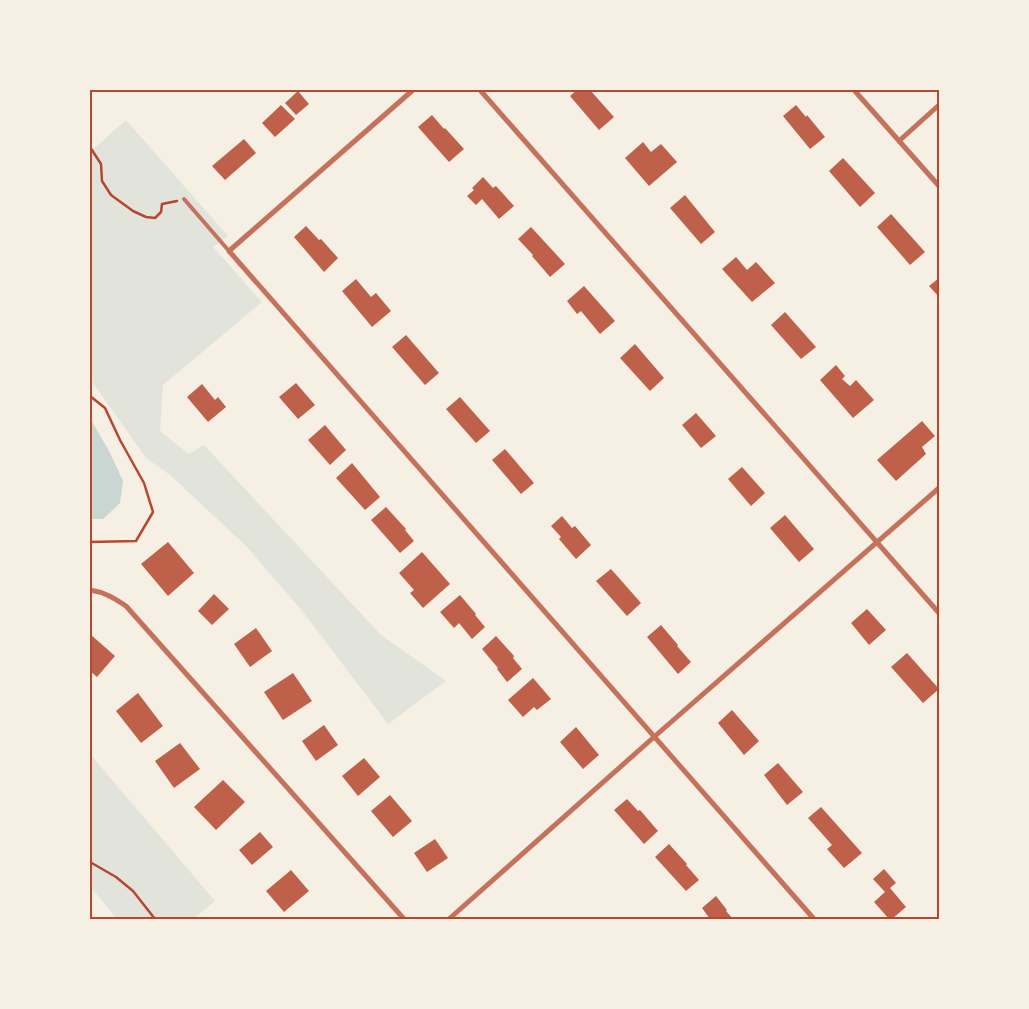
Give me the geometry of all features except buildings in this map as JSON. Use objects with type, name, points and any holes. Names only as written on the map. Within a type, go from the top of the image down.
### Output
[{"type":"street","points":[[413,90],[228,251],[814,919]]},
{"type":"street","points":[[480,90],[939,613]]},
{"type":"street","points":[[854,90],[939,186]]},
{"type":"street","points":[[899,141],[939,105]]},
{"type":"street","points":[[449,919],[939,488]]},
{"type":"street","points":[[90,590],[114,597],[126,606],[404,919]]},
{"type":"lane","points":[[184,199],[228,251]]},
{"type":"path","points":[[90,147],[102,164],[102,181],[111,195],[133,211],[146,217],[154,218],[161,212],[162,204],[184,199]]},
{"type":"path","points":[[90,396],[105,408],[144,483],[153,512],[136,541],[90,542]]},
{"type":"path","points":[[90,862],[133,891],[155,919]]},
{"type":"shaded area","points":[[126,120],[228,236],[213,247],[262,302],[163,385],[160,431],[189,454],[204,445],[381,635],[446,681],[388,724],[303,612],[246,546],[170,475],[146,458],[90,379],[90,152]]},
{"type":"shaded area","points":[[90,418],[109,451],[123,481],[120,503],[103,519],[90,519]]},
{"type":"shaded area","points":[[90,754],[215,901],[193,919],[117,919],[90,886]]}]
